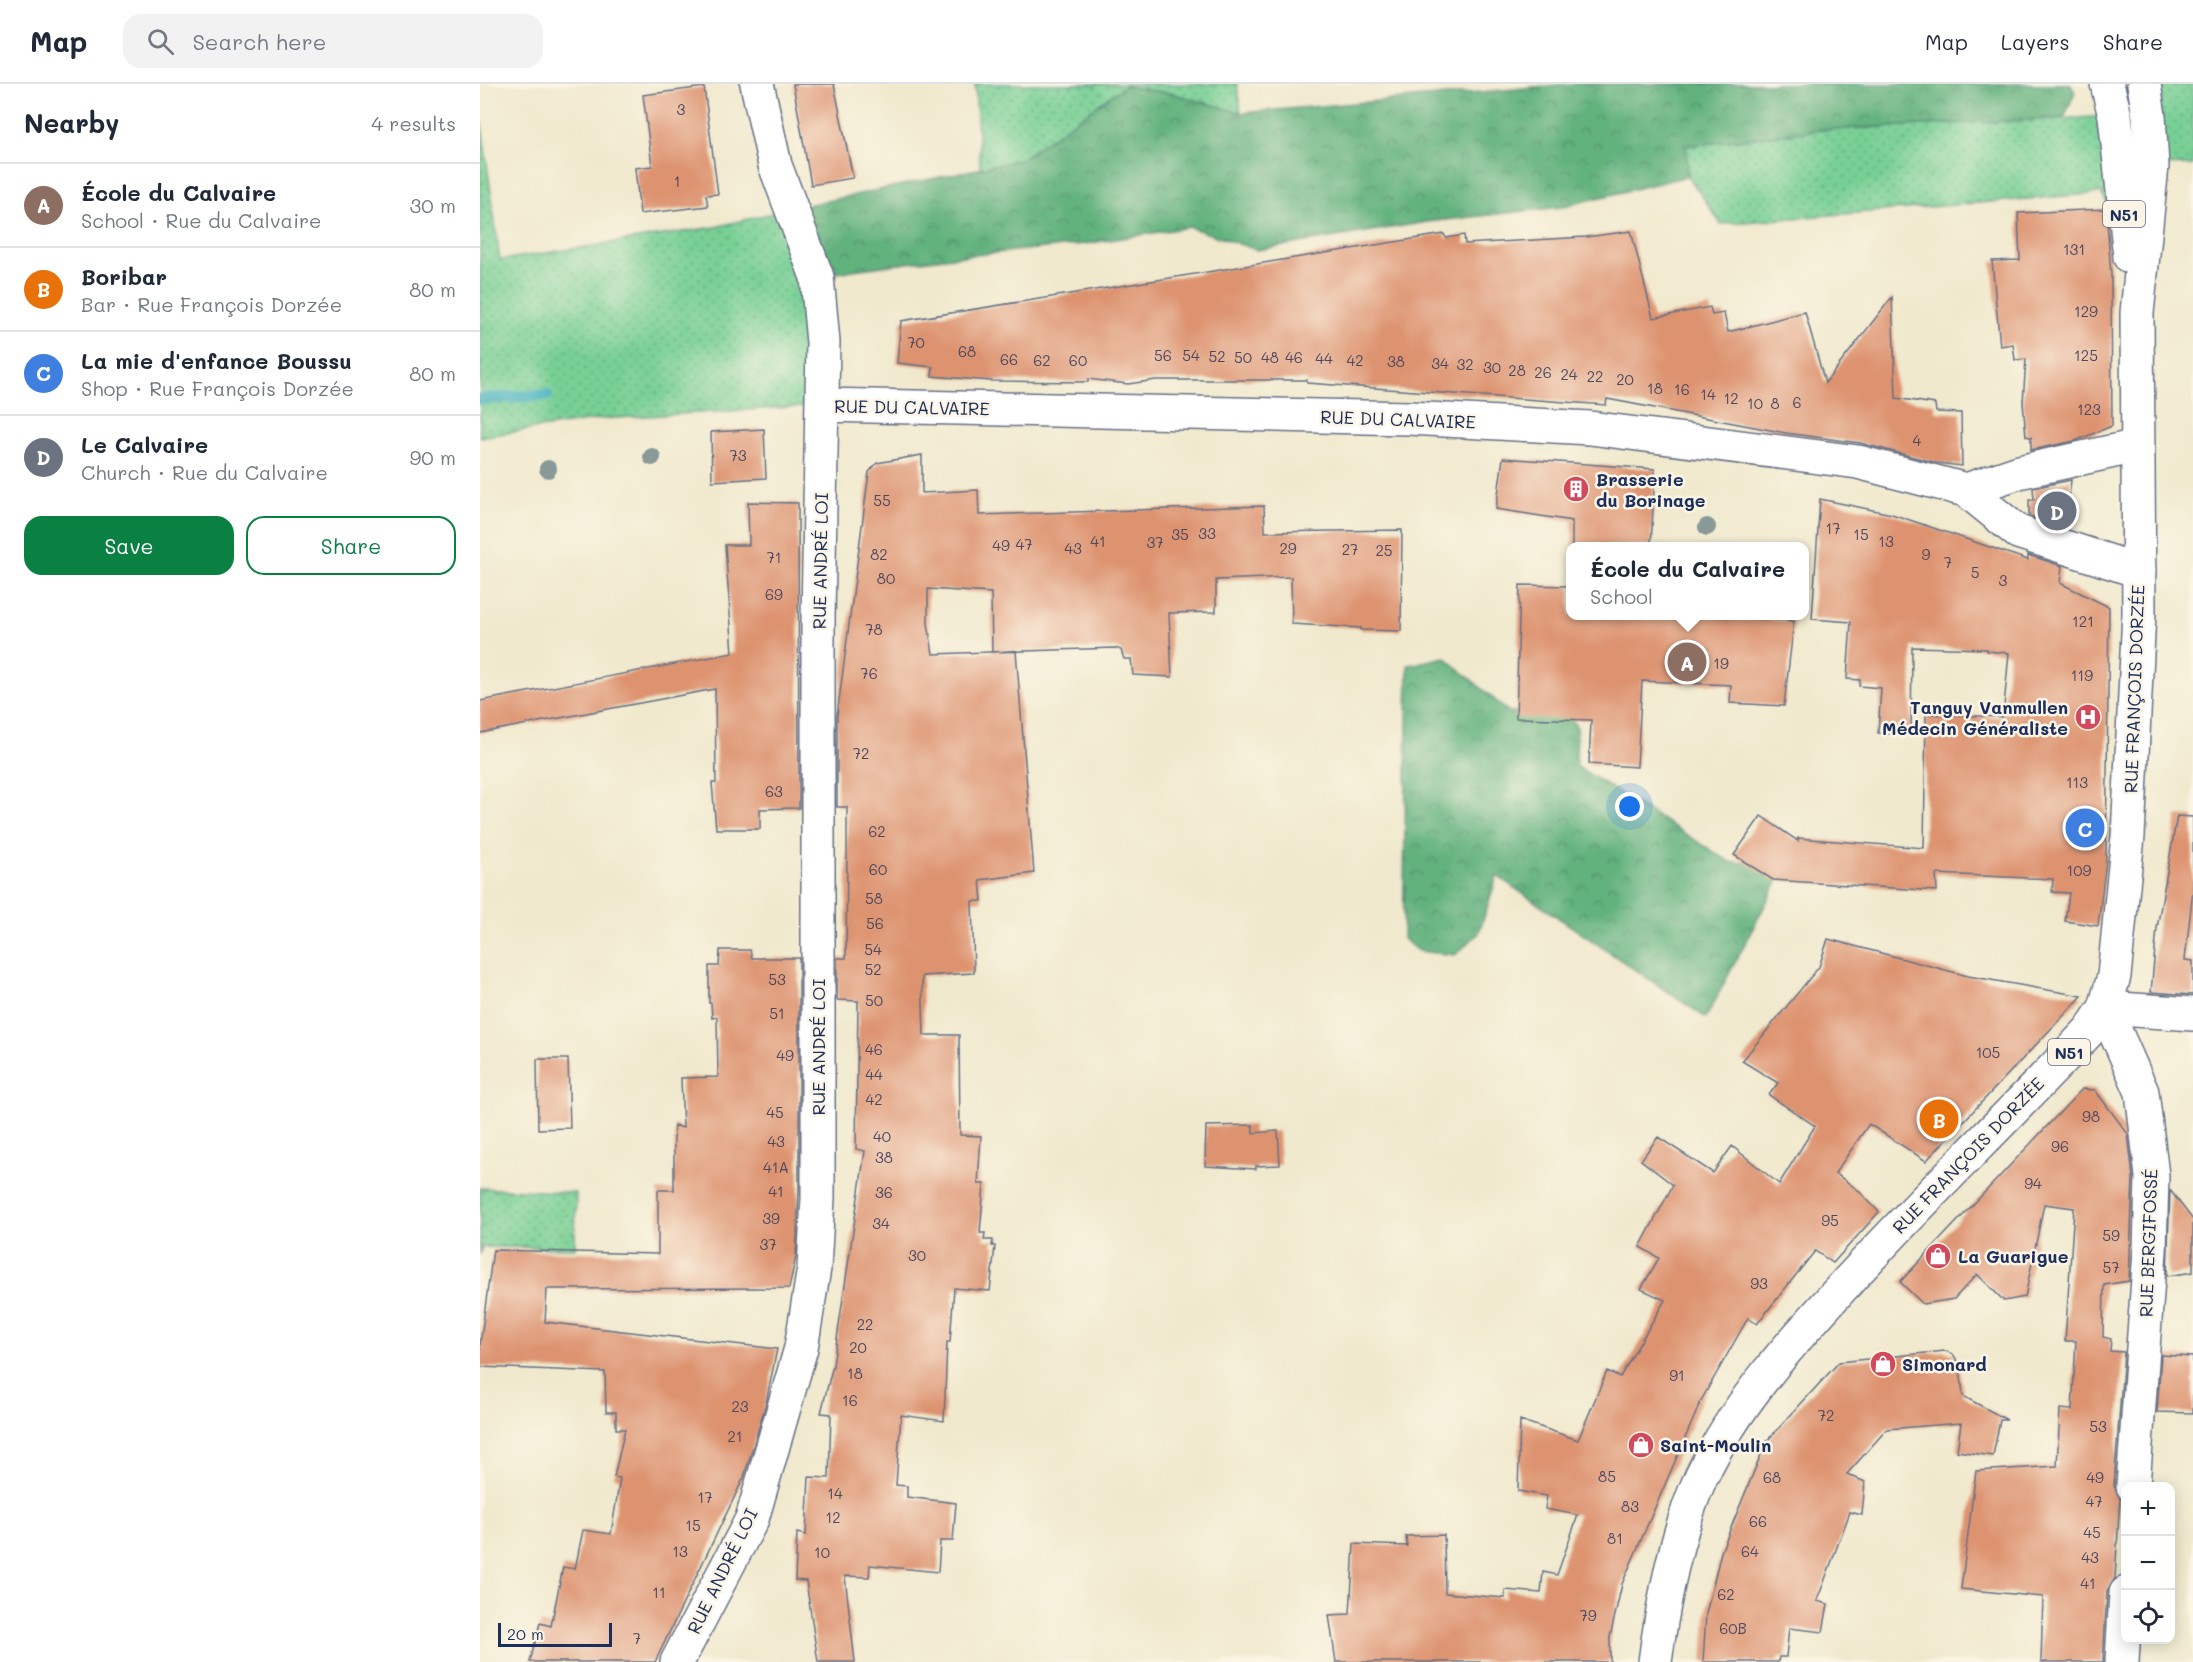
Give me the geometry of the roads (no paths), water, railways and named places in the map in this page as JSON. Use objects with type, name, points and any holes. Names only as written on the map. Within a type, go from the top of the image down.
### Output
[{"type":"street","name":"RUE ANDRÉ LOI","points":[[677,1662],[752,1519],[801,1348],[814,1268],[818,1198],[818,618],[824,405],[823,342],[817,277],[775,165],[757,84]]},
{"type":"street","name":"RUE FRANÇOIS DORZÉE","points":[[1655,1662],[1659,1628],[1683,1530],[1701,1478],[1727,1429],[1782,1352],[1913,1210],[2091,1029],[2105,1008],[2118,946],[2128,836],[2139,571],[2137,313],[2115,116],[2107,84]]},
{"type":"street","name":"RUE FRANÇOIS DORZÉE","points":[[2137,313],[2151,174],[2149,116],[2145,84]]},
{"type":"street","name":"RUE DU CALVAIRE","points":[[824,405],[1409,418],[1590,428],[1858,462],[1966,490],[2018,532],[2139,571]]},
{"type":"street","points":[[1966,490],[2019,472],[2138,446]]},
{"type":"street","points":[[2105,1008],[2193,1014]]},
{"type":"street","name":"RUE BERGIFOSSÉ","points":[[2105,1008],[2142,1092],[2152,1176],[2150,1251],[2133,1482]]},
{"type":"street","points":[[2122,1662],[2123,1644]]},
{"type":"waterway","points":[[480,399],[547,395]]},
{"type":"place","name":"Brasserie du Borinage","points":[[1576,489]]},
{"type":"place","name":"Le Calvaire","points":[[2057,511]]},
{"type":"place","name":"École du Calvaire","points":[[1687,662]]},
{"type":"place","name":"Tanguy Vanmullen Médecin Généraliste","points":[[2088,717]]},
{"type":"place","name":"La mie d'enfance Boussu","points":[[2085,828]]},
{"type":"place","name":"Boribar","points":[[1939,1119]]},
{"type":"place","name":"La Guarigue","points":[[1938,1256]]},
{"type":"place","name":"Simonard","points":[[1883,1364]]},
{"type":"place","name":"Saint-Moulin","points":[[1641,1445]]}]
